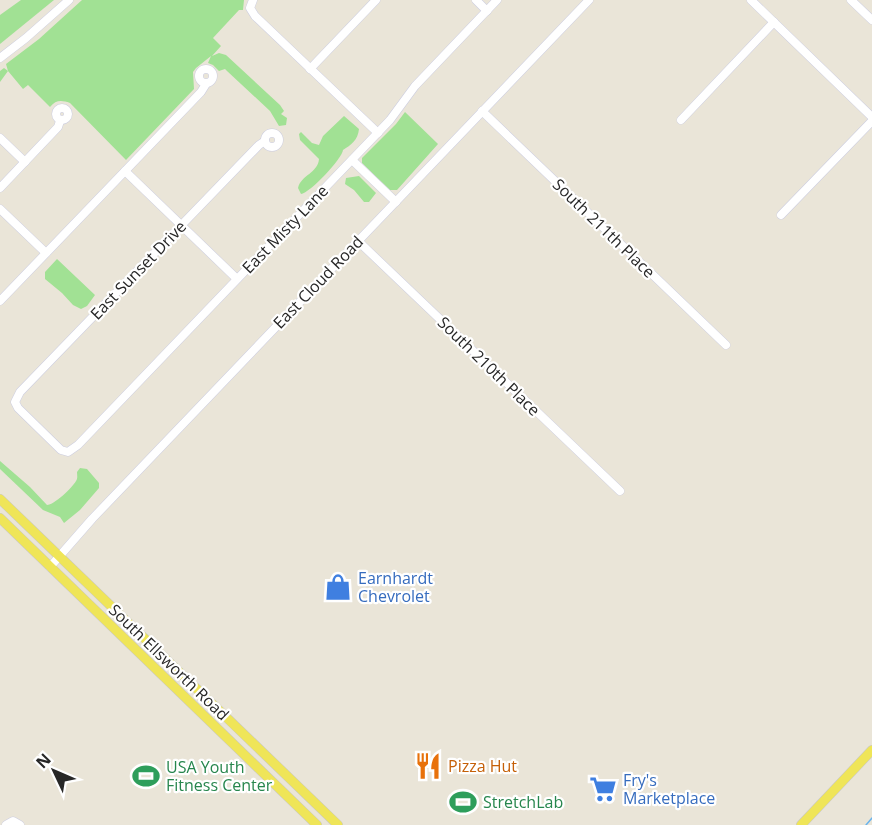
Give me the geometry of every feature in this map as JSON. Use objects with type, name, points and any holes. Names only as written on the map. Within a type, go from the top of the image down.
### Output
[{"type":"main road","name":"South Ellsworth Road","points":[[0,499],[338,825]]},
{"type":"main road","name":"South Ellsworth Road","points":[[0,518],[317,825]]},
{"type":"main road","points":[[199,711],[208,700]]},
{"type":"main road","points":[[801,825],[872,750]]},
{"type":"main road","points":[[309,817],[319,806]]},
{"type":"street","points":[[0,58],[69,0]]},
{"type":"street","points":[[310,69],[376,0]]},
{"type":"street","points":[[476,0],[487,11]]},
{"type":"street","name":"East Misty Lane","points":[[68,452],[78,445],[378,133],[397,112],[415,86],[497,0]]},
{"type":"street","name":"East Cloud Road","points":[[50,567],[92,519],[589,0]]},
{"type":"street","points":[[751,0],[872,120],[782,215]]},
{"type":"street","points":[[851,0],[872,20]]},
{"type":"street","points":[[251,4],[255,16],[378,133]]},
{"type":"street","points":[[681,120],[774,22]]},
{"type":"street","points":[[0,301],[201,92],[206,84]]},
{"type":"street","name":"South 211th Place","points":[[482,111],[726,345]]},
{"type":"street","points":[[0,188],[58,127],[60,121]]},
{"type":"street","points":[[0,138],[25,162]]},
{"type":"street","name":"East Sunset Drive","points":[[68,452],[56,446],[22,413],[15,402],[20,392],[265,141]]},
{"type":"street","points":[[352,160],[396,202]]},
{"type":"street","points":[[125,171],[237,279]]},
{"type":"street","points":[[0,209],[46,253]]},
{"type":"street","name":"South 210th Place","points":[[358,241],[620,491]]},
{"type":"street","points":[[6,825],[14,821],[20,825]]},
{"type":"green space","points":[[21,0],[54,0],[0,44],[0,15]]},
{"type":"green space","points":[[82,0],[244,0],[243,10],[239,10],[213,38],[221,46],[212,56],[219,53],[226,55],[280,105],[284,111],[281,114],[287,118],[286,125],[279,126],[270,111],[225,69],[219,71],[208,63],[211,56],[193,72],[194,89],[126,160],[70,103],[59,101],[50,107],[28,85],[23,89],[8,71],[6,64],[39,39]]},
{"type":"green space","points":[[4,68],[8,71],[0,82],[0,71]]},
{"type":"green space","points":[[405,112],[438,144],[397,190],[390,190],[362,163],[362,158]]},
{"type":"green space","points":[[344,116],[359,129],[356,139],[343,150],[325,175],[301,194],[298,188],[302,180],[316,168],[319,159],[300,140],[299,134],[301,132],[312,143],[319,145],[323,136]]},
{"type":"green space","points":[[359,176],[376,193],[369,202],[364,202],[354,190],[345,184],[346,178]]},
{"type":"green space","points":[[57,259],[95,295],[87,306],[81,309],[73,305],[45,279],[45,272]]},
{"type":"green space","points":[[0,461],[47,505],[71,488],[77,480],[77,472],[80,468],[87,469],[99,483],[99,488],[80,510],[64,523],[60,517],[43,510],[0,469]]},
{"type":"waterway","points":[[866,825],[872,818]]},
{"type":"place","name":"Earnhardt Chevrolet","points":[[338,587]]},
{"type":"place","name":"Pizza Hut","points":[[428,766]]},
{"type":"place","name":"USA Youth Fitness Center","points":[[146,776]]},
{"type":"place","name":"Fry's Marketplace","points":[[603,789]]},
{"type":"place","name":"StretchLab","points":[[463,802]]}]
